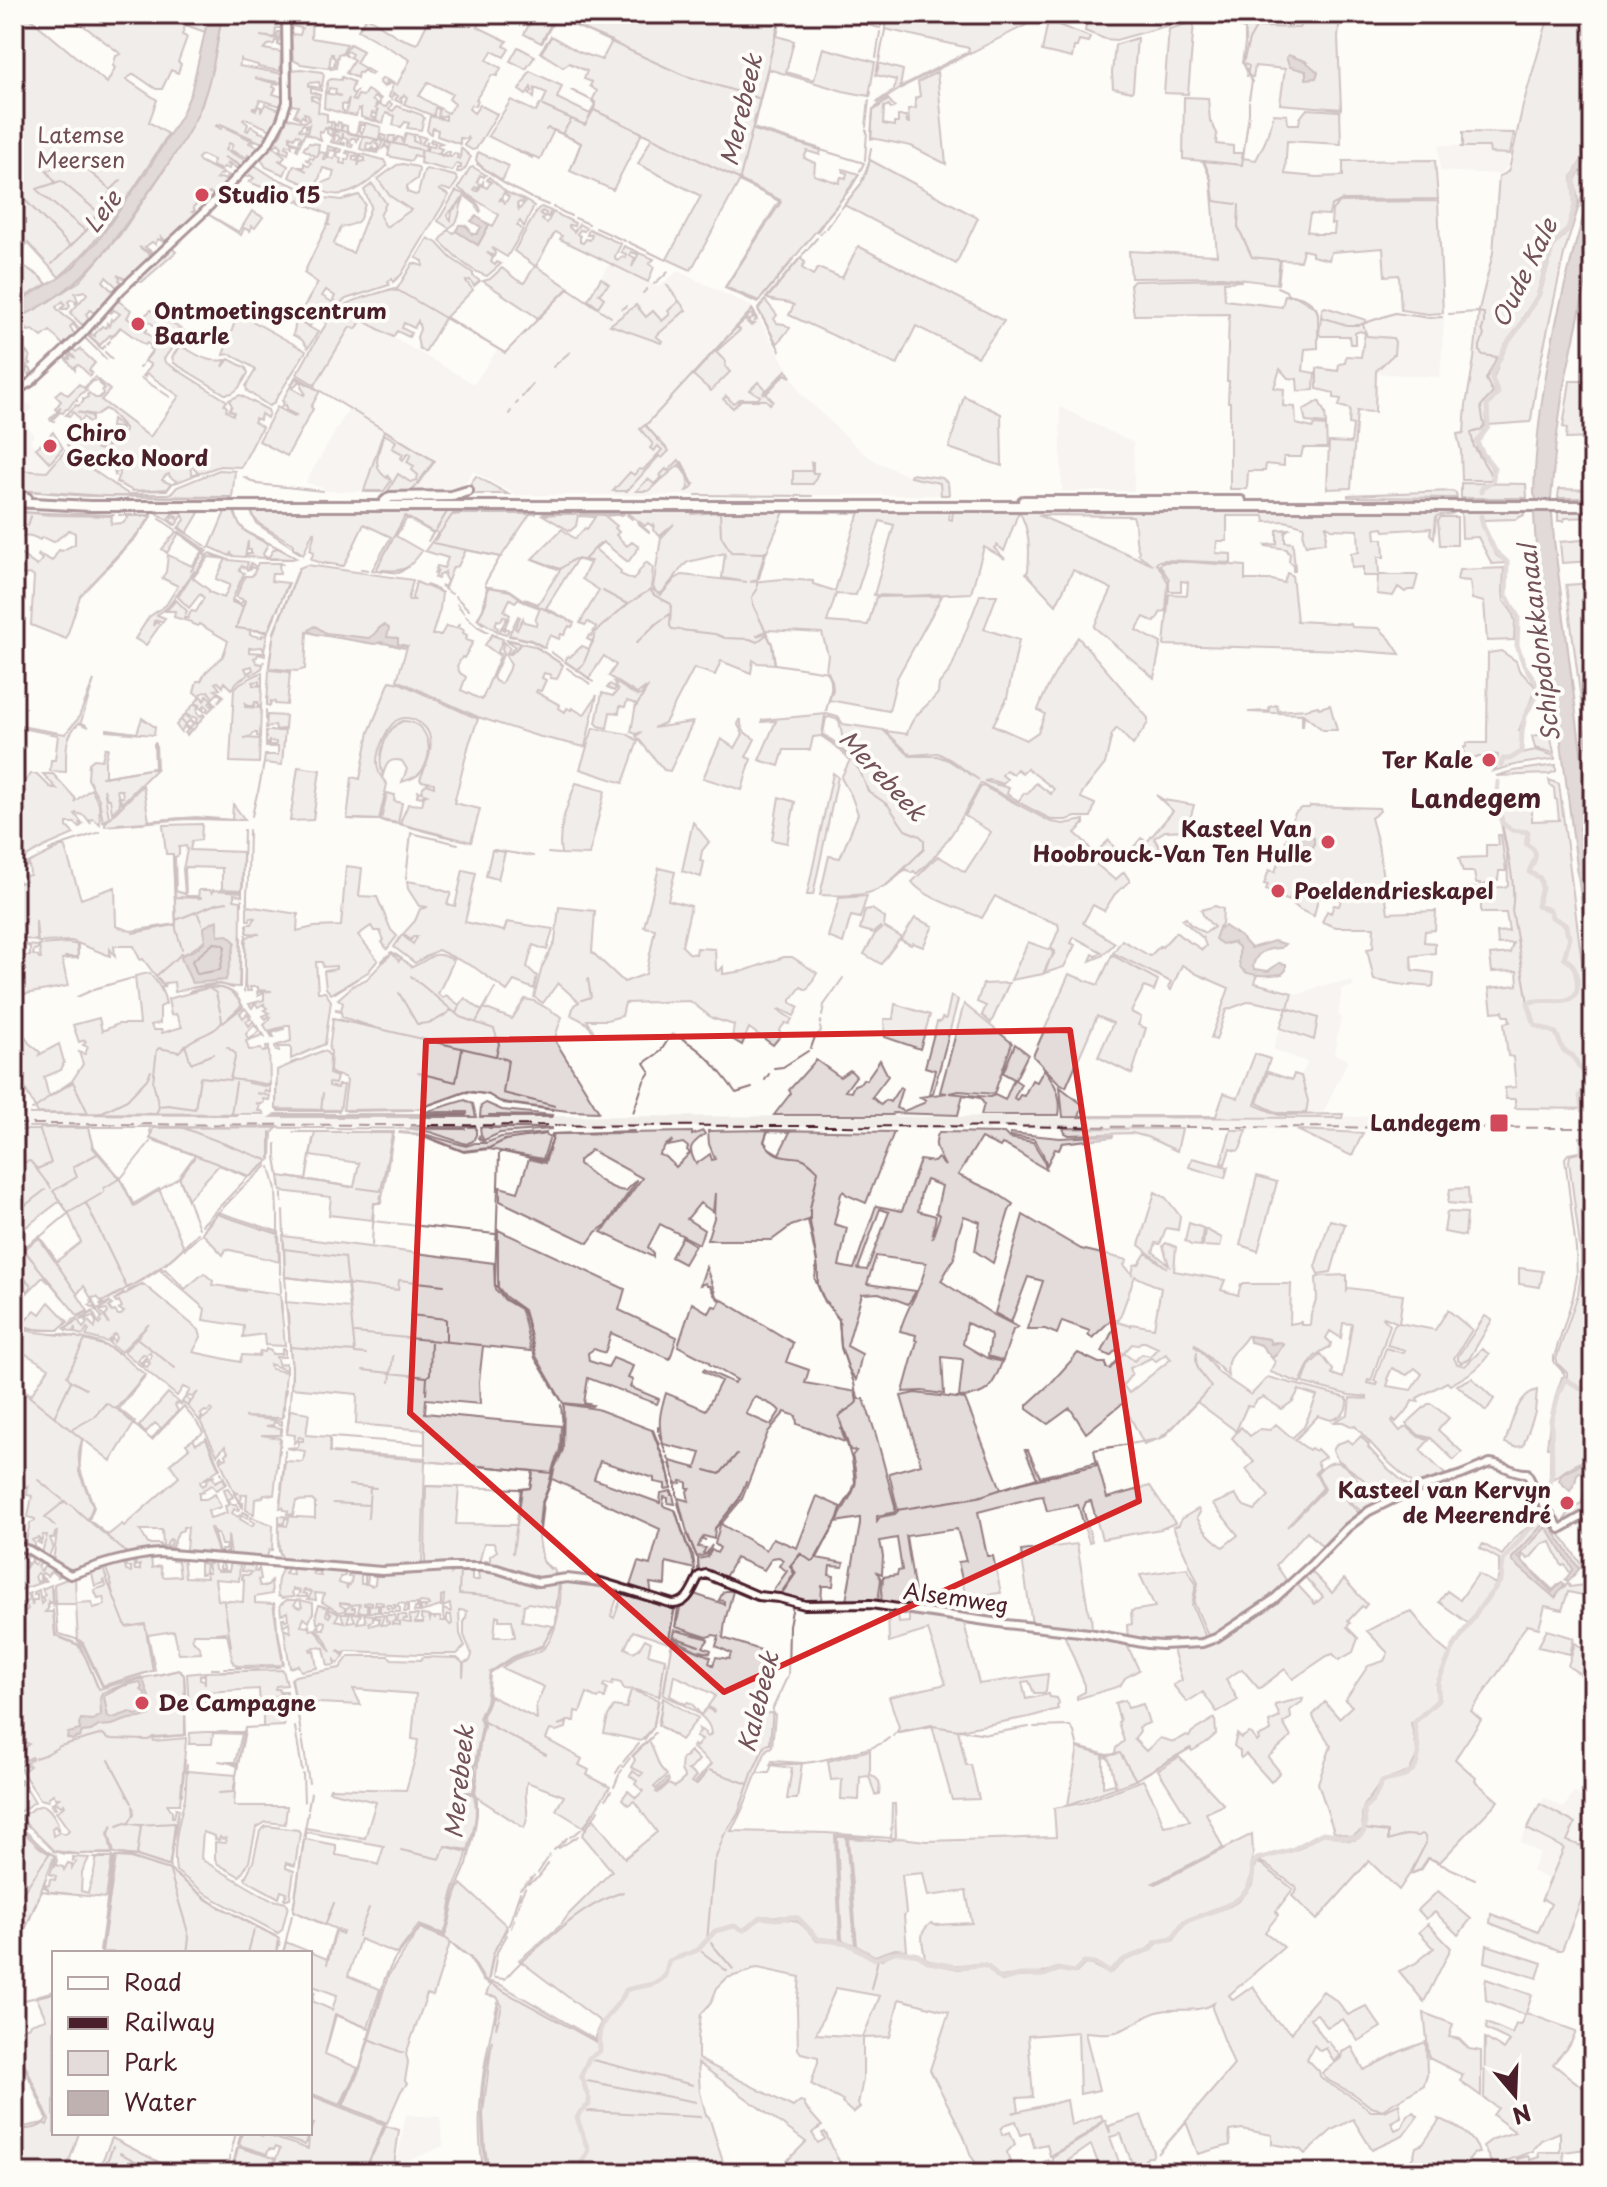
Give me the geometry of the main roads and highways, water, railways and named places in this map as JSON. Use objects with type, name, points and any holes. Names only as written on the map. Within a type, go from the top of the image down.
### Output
[{"type":"highway","points":[[385,501],[390,497],[451,496],[468,491]]},
{"type":"highway","points":[[14,497],[90,501],[1461,504]]},
{"type":"highway","points":[[14,497],[136,506],[1593,504]]},
{"type":"main road","points":[[14,392],[45,370],[268,144],[287,102],[286,14]]},
{"type":"main road","name":"Alsemweg","points":[[14,1545],[29,1550],[70,1575],[146,1554],[173,1553],[382,1571],[490,1568],[538,1582],[567,1578],[601,1582],[677,1604],[691,1593],[699,1576],[706,1574],[758,1596],[799,1604],[871,1604],[1162,1645],[1209,1641],[1273,1600],[1347,1528],[1377,1506],[1490,1463],[1527,1473],[1560,1529],[1583,1516],[1593,1515]]},
{"type":"water","name":"Leie","points":[[209,14],[222,14],[206,92],[189,132],[98,260],[62,293],[14,320],[14,304],[73,267],[99,239],[147,171],[181,116],[191,93]]},
{"type":"water","points":[[1288,55],[1305,61],[1318,72],[1316,78],[1306,79],[1306,71],[1290,67],[1286,58]]},
{"type":"water","points":[[1593,184],[1593,250],[1563,390],[1551,499],[1593,846],[1593,992],[1536,547],[1534,494],[1540,415],[1553,337]]},
{"type":"water","points":[[476,216],[489,225],[478,245],[456,231],[459,225],[464,225],[472,234],[477,234],[481,227],[471,221]]},
{"type":"water","points":[[384,625],[389,628],[387,637],[398,638],[398,644],[407,646],[375,644],[315,634],[309,630],[315,626],[326,633],[368,638]]},
{"type":"water","points":[[1292,825],[1307,830],[1314,838],[1306,863],[1293,860],[1294,844],[1288,830]]},
{"type":"water","points":[[217,920],[218,936],[228,935],[235,942],[226,980],[192,983],[182,955],[195,950],[205,941],[204,927]]},
{"type":"water","points":[[1225,926],[1251,948],[1274,941],[1285,944],[1261,953],[1253,966],[1254,969],[1268,971],[1279,963],[1286,964],[1286,970],[1282,974],[1266,975],[1244,971],[1239,963],[1239,947],[1233,942],[1222,944],[1215,939],[1219,928]]},
{"type":"water","points":[[1249,1336],[1283,1345],[1272,1358],[1261,1345],[1250,1342]]},
{"type":"water","points":[[1593,1453],[1593,1463],[1577,1474],[1570,1491],[1559,1481],[1561,1475]]},
{"type":"water","points":[[1548,1522],[1579,1569],[1568,1582],[1565,1580],[1573,1569],[1546,1527],[1518,1557],[1552,1592],[1562,1582],[1564,1585],[1555,1598],[1512,1561]]},
{"type":"water","points":[[143,1679],[152,1706],[150,1715],[99,1726],[82,1732],[80,1737],[72,1740],[67,1738],[68,1733],[80,1730],[81,1719],[93,1720],[101,1715],[102,1693]],"holes":[[[140,1682],[147,1712],[108,1717],[104,1696],[123,1686]]]},
{"type":"waterway","points":[[534,14],[552,24],[542,43]]},
{"type":"waterway","points":[[543,14],[551,18]]},
{"type":"waterway","name":"Merebeek","points":[[761,298],[758,302],[754,301],[725,288],[781,202],[741,182],[740,178],[781,14]]},
{"type":"waterway","points":[[824,14],[880,28]]},
{"type":"waterway","points":[[881,26],[882,14]]},
{"type":"waterway","points":[[1249,99],[1252,82],[1243,63],[1249,40],[1257,26],[1258,14]]},
{"type":"waterway","points":[[885,26],[886,17]]},
{"type":"waterway","points":[[559,18],[683,75],[758,98]]},
{"type":"waterway","points":[[879,61],[885,30]]},
{"type":"waterway","points":[[876,58],[880,32]]},
{"type":"waterway","points":[[541,53],[551,37]]},
{"type":"waterway","points":[[877,72],[879,65]]},
{"type":"waterway","name":"Oude Kale","points":[[1493,480],[1494,468],[1477,442],[1488,427],[1487,406],[1498,393],[1492,375],[1506,345],[1538,296],[1553,245],[1568,229],[1575,205],[1574,177],[1588,144],[1587,101],[1593,68]]},
{"type":"waterway","points":[[571,90],[595,102],[594,110],[741,180]]},
{"type":"waterway","points":[[870,96],[871,92]]},
{"type":"waterway","points":[[290,99],[291,93]]},
{"type":"waterway","points":[[866,127],[869,100]]},
{"type":"waterway","points":[[871,139],[873,111],[888,100]]},
{"type":"waterway","points":[[1236,204],[1214,201],[1211,179],[1204,161],[1242,165],[1249,102]]},
{"type":"waterway","points":[[543,106],[585,125],[593,111]]},
{"type":"waterway","points":[[287,114],[289,108]]},
{"type":"waterway","points":[[285,123],[287,117]]},
{"type":"waterway","points":[[571,120],[562,134],[581,143],[572,166]]},
{"type":"waterway","points":[[281,131],[284,125]]},
{"type":"waterway","points":[[325,127],[451,157]]},
{"type":"waterway","points":[[546,130],[548,128],[562,134]]},
{"type":"waterway","points":[[754,130],[864,163],[860,171]]},
{"type":"waterway","points":[[865,160],[866,130]]},
{"type":"waterway","points":[[273,144],[276,140]]},
{"type":"waterway","points":[[869,160],[871,148]]},
{"type":"waterway","points":[[515,149],[532,156]]},
{"type":"waterway","points":[[70,155],[111,190]]},
{"type":"waterway","points":[[47,172],[62,162]]},
{"type":"waterway","points":[[41,163],[55,182]]},
{"type":"waterway","points":[[477,164],[500,180]]},
{"type":"waterway","points":[[866,174],[869,164]]},
{"type":"waterway","points":[[837,205],[859,175]]},
{"type":"waterway","points":[[862,181],[864,177]]},
{"type":"waterway","points":[[52,264],[87,230],[111,190],[121,180]]},
{"type":"waterway","points":[[37,189],[61,181],[98,212]]},
{"type":"waterway","points":[[502,182],[531,198]]},
{"type":"waterway","points":[[841,209],[860,185]]},
{"type":"waterway","points":[[213,207],[231,188]]},
{"type":"waterway","points":[[38,191],[86,231]]},
{"type":"waterway","points":[[533,199],[548,205]]},
{"type":"waterway","points":[[25,200],[69,245]]},
{"type":"waterway","points":[[1239,205],[1238,227],[1252,257],[1280,260],[1277,283]]},
{"type":"waterway","points":[[553,207],[571,216]]},
{"type":"waterway","points":[[824,221],[836,207]]},
{"type":"waterway","points":[[826,228],[839,211]]},
{"type":"waterway","points":[[150,268],[203,217]]},
{"type":"waterway","points":[[575,218],[589,224]]},
{"type":"waterway","points":[[817,232],[823,224]]},
{"type":"waterway","points":[[596,228],[625,241]]},
{"type":"waterway","points":[[820,234],[823,230]]},
{"type":"waterway","points":[[810,246],[817,238]]},
{"type":"waterway","points":[[628,242],[666,260]]},
{"type":"waterway","points":[[803,254],[809,248]]},
{"type":"waterway","points":[[781,281],[802,256]]},
{"type":"waterway","points":[[16,261],[47,284]]},
{"type":"waterway","points":[[763,296],[790,264]]},
{"type":"waterway","points":[[664,276],[668,272]]},
{"type":"waterway","points":[[125,291],[140,277]]},
{"type":"waterway","points":[[654,284],[662,277]]},
{"type":"waterway","points":[[768,297],[780,283]]},
{"type":"waterway","points":[[1277,287],[1286,291],[1288,296],[1308,300],[1318,316]]},
{"type":"waterway","points":[[388,290],[399,291],[505,353],[568,288],[611,317]]},
{"type":"waterway","points":[[643,293],[647,289]]},
{"type":"waterway","points":[[764,301],[758,309],[780,351]]},
{"type":"waterway","points":[[622,309],[626,306]]},
{"type":"waterway","points":[[752,309],[757,317]]},
{"type":"waterway","name":"Merebeek","points":[[658,440],[646,425],[751,311]]},
{"type":"waterway","points":[[1321,317],[1347,325],[1359,325],[1395,313],[1442,317]]},
{"type":"waterway","points":[[1449,314],[1484,313],[1480,352],[1497,357],[1486,379],[1493,393],[1481,406],[1484,426],[1471,433],[1474,447],[1494,475]]},
{"type":"waterway","points":[[111,338],[120,328]]},
{"type":"waterway","points":[[87,335],[102,349],[105,346]]},
{"type":"waterway","points":[[85,338],[106,359]]},
{"type":"waterway","points":[[107,344],[110,341]]},
{"type":"waterway","points":[[105,352],[112,359]]},
{"type":"waterway","points":[[143,363],[151,352]]},
{"type":"waterway","points":[[563,358],[570,352]]},
{"type":"waterway","points":[[553,367],[562,359]]},
{"type":"waterway","points":[[139,368],[142,365]]},
{"type":"waterway","points":[[291,385],[296,376],[435,461],[414,489]]},
{"type":"waterway","points":[[141,378],[170,397]]},
{"type":"waterway","points":[[522,397],[533,384]]},
{"type":"waterway","name":"Merebeek","points":[[682,462],[693,484]]},
{"type":"waterway","points":[[244,477],[257,484],[323,491]]},
{"type":"waterway","points":[[138,491],[167,490],[172,484]]},
{"type":"waterway","name":"Oude Kale","points":[[1481,492],[1488,484]]},
{"type":"waterway","points":[[18,490],[105,496],[233,497]]},
{"type":"waterway","points":[[366,492],[383,492]]},
{"type":"waterway","points":[[388,492],[433,492]]},
{"type":"waterway","points":[[435,492],[449,492]]},
{"type":"waterway","points":[[696,495],[812,496]]},
{"type":"waterway","points":[[14,508],[234,511]]},
{"type":"waterway","points":[[235,511],[245,531],[294,556]]},
{"type":"waterway","points":[[252,511],[447,512],[436,530]]},
{"type":"waterway","points":[[14,512],[114,515]]},
{"type":"waterway","points":[[251,512],[257,524],[303,554]]},
{"type":"waterway","name":"Merebeek","points":[[692,514],[720,512],[721,536],[731,552],[766,553],[759,578]]},
{"type":"waterway","points":[[435,540],[452,515],[462,514]]},
{"type":"waterway","points":[[467,514],[536,514]]},
{"type":"waterway","points":[[543,514],[574,514]]},
{"type":"waterway","points":[[580,514],[605,515]]},
{"type":"waterway","points":[[119,515],[132,515]]},
{"type":"waterway","points":[[136,515],[151,515]]},
{"type":"waterway","points":[[608,515],[622,515]]},
{"type":"waterway","points":[[627,515],[632,519]]},
{"type":"waterway","points":[[28,526],[31,516]]},
{"type":"waterway","points":[[106,567],[151,516]]},
{"type":"waterway","points":[[408,567],[399,573],[376,570],[405,516],[433,532]]},
{"type":"waterway","name":"Oude Kale","points":[[1481,516],[1495,551],[1507,562],[1506,595],[1518,617],[1517,645],[1538,692],[1525,716],[1521,752],[1510,759],[1503,759],[1501,765]]},
{"type":"waterway","points":[[160,519],[176,530]]},
{"type":"waterway","points":[[168,520],[174,525]]},
{"type":"waterway","points":[[638,523],[649,532]]},
{"type":"waterway","points":[[14,540],[25,528]]},
{"type":"waterway","points":[[178,528],[206,546]]},
{"type":"waterway","points":[[178,532],[204,551]]},
{"type":"waterway","points":[[428,541],[434,532]]},
{"type":"waterway","points":[[433,543],[500,557],[485,583]]},
{"type":"waterway","points":[[585,559],[600,543]]},
{"type":"waterway","points":[[191,571],[204,552]]},
{"type":"waterway","points":[[212,555],[226,559]]},
{"type":"waterway","points":[[193,576],[207,556]]},
{"type":"waterway","points":[[266,559],[291,559]]},
{"type":"waterway","points":[[533,559],[560,569],[574,559],[591,561]]},
{"type":"waterway","points":[[361,569],[368,570]]},
{"type":"waterway","points":[[274,634],[298,572]]},
{"type":"waterway","points":[[662,593],[675,577]]},
{"type":"waterway","name":"Merebeek","points":[[757,583],[752,597],[753,605],[772,644],[775,664],[828,672],[831,687],[826,711]]},
{"type":"waterway","points":[[281,601],[287,585]]},
{"type":"waterway","points":[[426,585],[434,588]]},
{"type":"waterway","points":[[483,624],[477,619],[483,610],[485,585]]},
{"type":"waterway","points":[[488,587],[510,590],[523,599]]},
{"type":"waterway","points":[[436,589],[442,593]]},
{"type":"waterway","points":[[444,589],[452,594]]},
{"type":"waterway","points":[[594,633],[629,603],[650,590]]},
{"type":"waterway","points":[[603,591],[627,604]]},
{"type":"waterway","points":[[651,591],[671,604],[672,629],[757,642],[766,635]]},
{"type":"waterway","points":[[455,596],[469,610]]},
{"type":"waterway","points":[[245,601],[236,628],[268,632]]},
{"type":"waterway","points":[[525,601],[531,603]]},
{"type":"waterway","points":[[232,602],[242,606]]},
{"type":"waterway","points":[[278,610],[280,603]]},
{"type":"waterway","points":[[457,604],[464,613]]},
{"type":"waterway","points":[[533,604],[560,616]]},
{"type":"waterway","points":[[271,627],[276,613]]},
{"type":"waterway","points":[[636,643],[670,614]]},
{"type":"waterway","points":[[466,616],[476,625]]},
{"type":"waterway","points":[[477,626],[488,632]]},
{"type":"waterway","points":[[492,634],[496,636]]},
{"type":"waterway","points":[[565,662],[577,670],[583,665],[595,635]]},
{"type":"waterway","points":[[509,636],[515,637]]},
{"type":"waterway","points":[[269,665],[273,638]]},
{"type":"waterway","points":[[519,638],[531,641]]},
{"type":"waterway","points":[[506,639],[523,643]]},
{"type":"waterway","points":[[533,642],[545,648]]},
{"type":"waterway","points":[[511,654],[522,643]]},
{"type":"waterway","points":[[535,647],[540,649]]},
{"type":"waterway","points":[[542,651],[563,665]]},
{"type":"waterway","points":[[551,652],[562,660]]},
{"type":"waterway","points":[[567,668],[581,678]]},
{"type":"waterway","points":[[580,672],[593,682]]},
{"type":"waterway","points":[[582,678],[590,684]]},
{"type":"waterway","points":[[636,707],[648,687]]},
{"type":"waterway","points":[[267,698],[267,705]]},
{"type":"waterway","points":[[266,710],[266,715]]},
{"type":"waterway","name":"Merebeek","points":[[825,716],[822,735],[847,754],[860,771],[868,791],[888,805],[905,830],[924,840],[924,849],[887,885]]},
{"type":"waterway","points":[[1588,731],[1593,730]]},
{"type":"waterway","points":[[102,777],[155,768],[155,743]]},
{"type":"waterway","points":[[258,792],[264,763]]},
{"type":"waterway","name":"Oude Kale","points":[[1498,782],[1502,823],[1512,830],[1528,832],[1526,844],[1534,850],[1529,872],[1540,878],[1542,888],[1537,906],[1550,910],[1552,917],[1566,925],[1570,937],[1564,958],[1576,972],[1577,990],[1574,996],[1568,1000],[1528,1003],[1535,1025],[1556,1033],[1563,1050],[1573,1056],[1590,1078],[1588,1087],[1580,1095],[1582,1110]]},
{"type":"waterway","points":[[252,816],[257,794]]},
{"type":"waterway","points":[[170,819],[183,818]]},
{"type":"waterway","points":[[185,818],[207,818]]},
{"type":"waterway","points":[[160,820],[168,819]]},
{"type":"waterway","points":[[209,819],[232,820]]},
{"type":"waterway","points":[[348,819],[377,820]]},
{"type":"waterway","points":[[148,821],[158,820]]},
{"type":"waterway","points":[[381,821],[398,824]]},
{"type":"waterway","points":[[118,824],[146,822]]},
{"type":"waterway","points":[[1502,823],[1512,878],[1512,910],[1528,1003]]},
{"type":"waterway","points":[[400,824],[443,836]]},
{"type":"waterway","points":[[243,869],[244,830]]},
{"type":"waterway","points":[[248,873],[249,830]]},
{"type":"waterway","points":[[58,846],[100,832]]},
{"type":"waterway","points":[[406,878],[411,833],[458,844]]},
{"type":"waterway","points":[[444,836],[453,838]]},
{"type":"waterway","points":[[49,850],[56,847]]},
{"type":"waterway","points":[[493,850],[519,854]]},
{"type":"waterway","points":[[548,853],[559,854]]},
{"type":"waterway","points":[[521,854],[533,856]]},
{"type":"waterway","points":[[173,856],[176,929],[182,949]]},
{"type":"waterway","points":[[243,871],[243,886]]},
{"type":"waterway","points":[[247,894],[248,881]]},
{"type":"waterway","points":[[247,895],[247,904]]},
{"type":"waterway","points":[[175,897],[201,898]]},
{"type":"waterway","points":[[242,899],[242,905]]},
{"type":"waterway","points":[[176,920],[227,902]]},
{"type":"waterway","points":[[198,914],[202,924]]},
{"type":"waterway","points":[[133,933],[174,925]]},
{"type":"waterway","points":[[245,962],[246,935]]},
{"type":"waterway","points":[[239,987],[241,936]]},
{"type":"waterway","points":[[65,957],[78,957],[77,946]]},
{"type":"waterway","points":[[174,961],[182,953]]},
{"type":"waterway","points":[[390,953],[401,958]]},
{"type":"waterway","points":[[382,961],[388,955]]},
{"type":"waterway","points":[[156,976],[172,962]]},
{"type":"waterway","points":[[244,992],[245,964]]},
{"type":"waterway","points":[[411,976],[460,1017],[494,1029],[499,1044],[496,1056],[508,1060],[503,1093],[555,1106]]},
{"type":"waterway","points":[[77,997],[133,978]]},
{"type":"waterway","points":[[158,978],[164,985]]},
{"type":"waterway","name":"Merebeek","points":[[822,1016],[824,1005],[843,978]]},
{"type":"waterway","points":[[335,993],[357,979]]},
{"type":"waterway","points":[[582,1000],[591,997],[588,979]]},
{"type":"waterway","points":[[192,988],[220,984],[233,988]]},
{"type":"waterway","points":[[209,988],[216,993],[220,1011]]},
{"type":"waterway","points":[[189,992],[220,988],[237,996]]},
{"type":"waterway","points":[[476,1022],[495,988]]},
{"type":"waterway","points":[[399,993],[417,1024],[436,1020],[451,1010]]},
{"type":"waterway","points":[[223,1023],[243,1007],[238,998]]},
{"type":"waterway","points":[[456,1013],[461,1003]]},
{"type":"waterway","points":[[245,1008],[251,1016]]},
{"type":"waterway","points":[[156,1114],[159,1107],[153,1082],[157,1050],[179,1052],[190,1042],[218,1027],[222,1022],[221,1014]]},
{"type":"waterway","points":[[333,1018],[495,1056]]},
{"type":"waterway","name":"Merebeek","points":[[811,1048],[821,1031],[820,1027]]},
{"type":"waterway","points":[[262,1032],[265,1037]]},
{"type":"waterway","name":"Merebeek","points":[[633,1113],[650,1072],[644,1063],[660,1052],[672,1034],[700,1051],[736,1093],[752,1088]]},
{"type":"waterway","points":[[185,1045],[191,1063],[213,1054]]},
{"type":"waterway","points":[[227,1047],[236,1054],[230,1079],[248,1081]]},
{"type":"waterway","points":[[418,1073],[456,1082],[462,1050]]},
{"type":"waterway","name":"Merebeek","points":[[774,1068],[783,1067],[808,1051]]},
{"type":"waterway","points":[[291,1063],[297,1061]]},
{"type":"waterway","points":[[98,1114],[127,1100],[151,1071]]},
{"type":"waterway","name":"Merebeek","points":[[765,1080],[769,1074]]},
{"type":"waterway","points":[[159,1106],[195,1109],[200,1077],[230,1080]]},
{"type":"waterway","points":[[46,1099],[73,1082],[88,1113]]},
{"type":"waterway","points":[[231,1114],[236,1083]]},
{"type":"waterway","points":[[276,1088],[278,1111],[339,1111]]},
{"type":"waterway","points":[[418,1109],[465,1092],[487,1094],[503,1103],[553,1110]]},
{"type":"waterway","points":[[321,1111],[323,1093]]},
{"type":"waterway","points":[[32,1110],[45,1101]]},
{"type":"waterway","points":[[346,1111],[413,1110]]},
{"type":"waterway","points":[[14,1114],[24,1114]]},
{"type":"waterway","points":[[30,1114],[236,1115]]},
{"type":"waterway","points":[[275,1115],[466,1115]]},
{"type":"waterway","points":[[489,1115],[552,1116]]},
{"type":"waterway","points":[[14,1127],[24,1127]]},
{"type":"waterway","points":[[29,1127],[181,1127],[267,1160]]},
{"type":"waterway","points":[[181,1127],[465,1129]]},
{"type":"waterway","points":[[89,1128],[94,1147],[121,1179],[134,1206],[180,1177],[194,1158]]},
{"type":"waterway","points":[[489,1128],[550,1128]]},
{"type":"waterway","points":[[150,1129],[151,1138],[249,1176]]},
{"type":"waterway","points":[[19,1163],[30,1161],[37,1169],[51,1163],[40,1131]]},
{"type":"waterway","name":"Merebeek","points":[[561,1400],[535,1358],[521,1308],[505,1299],[495,1284],[499,1154],[504,1152],[544,1161],[552,1134],[634,1131]]},
{"type":"waterway","points":[[270,1132],[270,1158]]},
{"type":"waterway","points":[[293,1132],[360,1132]]},
{"type":"waterway","name":"Kalebeek","points":[[767,1132],[764,1142],[772,1151],[804,1159],[818,1171],[810,1209],[817,1261],[815,1279],[822,1296],[839,1320],[841,1348],[854,1383],[857,1402],[839,1417],[852,1460],[855,1482],[852,1492],[814,1561],[801,1554],[790,1566],[795,1574],[780,1595]]},
{"type":"waterway","points":[[370,1133],[394,1133]]},
{"type":"waterway","points":[[399,1133],[423,1135],[463,1151],[546,1134]]},
{"type":"waterway","points":[[358,1188],[381,1191],[392,1135]]},
{"type":"waterway","points":[[287,1177],[306,1180],[313,1139]]},
{"type":"waterway","name":"Oude Kale","points":[[1582,1140],[1582,1154],[1586,1158],[1583,1163],[1593,1162]]},
{"type":"waterway","points":[[104,1193],[104,1188],[122,1177],[150,1142]]},
{"type":"waterway","points":[[276,1144],[276,1155]]},
{"type":"waterway","points":[[69,1214],[53,1191],[77,1177],[73,1167],[97,1154]]},
{"type":"waterway","points":[[1565,1379],[1554,1357],[1577,1276],[1565,1158],[1568,1154],[1582,1154]]},
{"type":"waterway","points":[[276,1157],[279,1176]]},
{"type":"waterway","points":[[251,1176],[267,1163]]},
{"type":"waterway","points":[[217,1214],[267,1166]]},
{"type":"waterway","points":[[270,1167],[276,1189]]},
{"type":"waterway","points":[[37,1170],[51,1188]]},
{"type":"waterway","points":[[179,1177],[199,1228]]},
{"type":"waterway","points":[[202,1225],[247,1178]]},
{"type":"waterway","points":[[310,1180],[351,1187]]},
{"type":"waterway","points":[[280,1181],[281,1191]]},
{"type":"waterway","points":[[14,1197],[23,1207],[45,1190]]},
{"type":"waterway","points":[[276,1191],[277,1213]]},
{"type":"waterway","name":"Oude Kale","points":[[1593,1193],[1585,1205],[1584,1214],[1586,1247],[1593,1253]]},
{"type":"waterway","points":[[41,1236],[70,1212],[101,1194]]},
{"type":"waterway","points":[[282,1194],[282,1202]]},
{"type":"waterway","points":[[372,1245],[374,1204],[380,1202],[381,1195]]},
{"type":"waterway","points":[[86,1203],[127,1288]]},
{"type":"waterway","points":[[283,1211],[284,1235]]},
{"type":"waterway","points":[[202,1233],[217,1214],[278,1234],[278,1215]]},
{"type":"waterway","points":[[373,1221],[495,1234]]},
{"type":"waterway","points":[[185,1246],[198,1233]]},
{"type":"waterway","points":[[185,1249],[200,1235]]},
{"type":"waterway","points":[[278,1237],[279,1260]]},
{"type":"waterway","points":[[14,1257],[39,1238],[76,1292]]},
{"type":"waterway","points":[[284,1242],[285,1275]]},
{"type":"waterway","points":[[166,1264],[183,1248]]},
{"type":"waterway","points":[[284,1249],[345,1257],[355,1352],[290,1347],[291,1362]]},
{"type":"waterway","points":[[24,1250],[63,1298]]},
{"type":"waterway","name":"Oude Kale","points":[[1593,1260],[1588,1261],[1593,1268]]},
{"type":"waterway","points":[[280,1264],[280,1274]]},
{"type":"waterway","points":[[14,1268],[31,1285],[21,1297]]},
{"type":"waterway","points":[[148,1277],[162,1268]]},
{"type":"waterway","points":[[286,1288],[285,1277],[398,1290],[399,1280],[444,1285]]},
{"type":"waterway","points":[[280,1278],[281,1292]]},
{"type":"waterway","points":[[128,1288],[145,1279]]},
{"type":"waterway","name":"Oude Kale","points":[[1593,1280],[1593,1290]]},
{"type":"waterway","points":[[128,1291],[142,1284]]},
{"type":"waterway","points":[[227,1288],[245,1291]]},
{"type":"waterway","points":[[286,1290],[286,1301]]},
{"type":"waterway","points":[[109,1299],[123,1291]]},
{"type":"waterway","points":[[115,1299],[124,1293]]},
{"type":"waterway","points":[[281,1296],[282,1312]]},
{"type":"waterway","points":[[101,1306],[110,1301]]},
{"type":"waterway","points":[[286,1303],[287,1312]]},
{"type":"waterway","points":[[95,1310],[99,1308]]},
{"type":"waterway","points":[[86,1315],[92,1311]]},
{"type":"waterway","points":[[71,1321],[87,1312]]},
{"type":"waterway","points":[[288,1314],[290,1345]]},
{"type":"waterway","points":[[410,1315],[446,1319],[446,1342]]},
{"type":"waterway","points":[[80,1319],[84,1316]]},
{"type":"waterway","points":[[66,1331],[64,1328],[77,1320]]},
{"type":"waterway","points":[[14,1324],[40,1330],[58,1330],[67,1322]]},
{"type":"waterway","name":"Oude Kale","points":[[1593,1323],[1589,1327],[1593,1332]]},
{"type":"waterway","points":[[355,1333],[481,1345]]},
{"type":"waterway","points":[[50,1334],[60,1334]]},
{"type":"waterway","points":[[62,1334],[69,1335]]},
{"type":"waterway","points":[[71,1336],[77,1337]]},
{"type":"waterway","points":[[138,1339],[175,1368]]},
{"type":"waterway","points":[[55,1415],[71,1381],[67,1376],[85,1340],[109,1347],[117,1353]]},
{"type":"waterway","points":[[426,1394],[431,1340]]},
{"type":"waterway","points":[[355,1353],[366,1354]]},
{"type":"waterway","points":[[897,1510],[978,1497],[1017,1484],[1097,1465],[1094,1450],[1159,1439],[1211,1387],[1198,1367],[1197,1353]]},
{"type":"waterway","points":[[390,1382],[393,1356]]},
{"type":"waterway","points":[[292,1364],[292,1383]]},
{"type":"waterway","points":[[363,1370],[427,1377]]},
{"type":"waterway","points":[[71,1430],[94,1417],[106,1403],[116,1409],[144,1376]]},
{"type":"waterway","name":"Oude Kale","points":[[1550,1510],[1551,1420],[1559,1392],[1565,1379],[1586,1391],[1593,1388]]},
{"type":"waterway","points":[[73,1382],[86,1389]]},
{"type":"waterway","points":[[14,1384],[82,1439],[79,1472],[93,1506],[88,1520],[129,1555]]},
{"type":"waterway","points":[[289,1414],[291,1388]]},
{"type":"waterway","points":[[284,1403],[286,1389]]},
{"type":"waterway","name":"Merebeek","points":[[552,1569],[543,1562],[539,1539],[543,1502],[561,1452],[561,1405]]},
{"type":"waterway","points":[[118,1410],[152,1440],[183,1407]]},
{"type":"waterway","points":[[184,1407],[194,1419]]},
{"type":"waterway","points":[[287,1431],[289,1416]]},
{"type":"waterway","points":[[196,1421],[203,1432]]},
{"type":"waterway","points":[[653,1430],[659,1445]]},
{"type":"waterway","points":[[334,1453],[425,1460],[425,1432]]},
{"type":"waterway","points":[[659,1434],[661,1440]]},
{"type":"waterway","points":[[332,1437],[424,1444]]},
{"type":"waterway","points":[[206,1438],[209,1444]]},
{"type":"waterway","points":[[280,1446],[281,1440]]},
{"type":"waterway","points":[[662,1442],[666,1453]]},
{"type":"waterway","points":[[210,1446],[220,1469]]},
{"type":"waterway","points":[[659,1447],[670,1480]]},
{"type":"waterway","points":[[279,1454],[280,1450]]},
{"type":"waterway","points":[[705,1470],[720,1474],[737,1454]]},
{"type":"waterway","points":[[668,1456],[669,1460]]},
{"type":"waterway","points":[[283,1471],[284,1460]]},
{"type":"waterway","points":[[434,1462],[532,1471]]},
{"type":"waterway","points":[[670,1463],[674,1478]]},
{"type":"waterway","points":[[513,1553],[521,1489],[530,1488],[533,1471],[552,1473]]},
{"type":"waterway","points":[[221,1472],[227,1484]]},
{"type":"waterway","points":[[281,1489],[283,1472]]},
{"type":"waterway","points":[[675,1479],[675,1484]]},
{"type":"waterway","points":[[38,1480],[68,1504]]},
{"type":"waterway","points":[[671,1482],[671,1488]]},
{"type":"waterway","points":[[725,1516],[739,1499],[746,1482]]},
{"type":"waterway","points":[[349,1485],[376,1488]]},
{"type":"waterway","points":[[427,1486],[521,1489]]},
{"type":"waterway","points":[[368,1518],[370,1487]]},
{"type":"waterway","points":[[280,1501],[281,1493]]},
{"type":"waterway","points":[[234,1494],[242,1507]]},
{"type":"waterway","points":[[55,1526],[45,1517],[65,1501]]},
{"type":"waterway","points":[[333,1503],[369,1505]]},
{"type":"waterway","points":[[678,1503],[683,1520]]},
{"type":"waterway","points":[[71,1505],[88,1520]]},
{"type":"waterway","points":[[248,1511],[253,1514]]},
{"type":"waterway","points":[[676,1511],[679,1521]]},
{"type":"waterway","points":[[244,1512],[249,1515]]},
{"type":"waterway","name":"Oude Kale","points":[[593,2173],[582,2162],[588,2150],[577,2118],[589,2105],[581,2076],[589,2058],[600,2051],[602,2024],[626,1990],[662,1979],[669,1961],[698,1950],[715,1931],[734,1926],[744,1930],[761,1917],[791,1917],[798,1918],[818,1939],[847,1943],[875,1959],[904,1952],[918,1955],[929,1962],[957,1967],[981,1965],[1003,1979],[1044,1975],[1058,1969],[1074,1972],[1084,1962],[1094,1963],[1109,1972],[1125,1959],[1151,1949],[1156,1942],[1172,1939],[1185,1922],[1241,1897],[1248,1889],[1252,1865],[1257,1859],[1292,1850],[1323,1833],[1346,1838],[1362,1834],[1365,1827],[1364,1809],[1375,1797],[1382,1782],[1405,1776],[1417,1763],[1414,1722],[1438,1700],[1438,1682],[1453,1648],[1501,1580],[1503,1561],[1525,1533],[1546,1515]]},
{"type":"waterway","points":[[715,1529],[724,1517]]},
{"type":"waterway","points":[[680,1523],[694,1565]]},
{"type":"waterway","points":[[492,1525],[515,1525]]},
{"type":"waterway","points":[[210,1528],[219,1555]]},
{"type":"waterway","points":[[687,1535],[697,1557]]},
{"type":"waterway","points":[[278,1542],[284,1560]]},
{"type":"waterway","points":[[193,1551],[199,1551]]},
{"type":"waterway","points":[[204,1552],[209,1553]]},
{"type":"waterway","points":[[210,1553],[218,1554]]},
{"type":"waterway","points":[[698,1560],[701,1571]]},
{"type":"waterway","points":[[694,1569],[694,1580]]},
{"type":"waterway","points":[[460,1571],[459,1594],[520,1602]]},
{"type":"waterway","points":[[394,1573],[399,1573]]},
{"type":"waterway","points":[[502,1574],[532,1583]]},
{"type":"waterway","points":[[108,1582],[110,1587]]},
{"type":"waterway","points":[[539,1585],[559,1582]]},
{"type":"waterway","name":"Merebeek","points":[[364,2173],[385,2123],[342,2105],[361,2064],[385,1978],[394,1960],[420,1927],[444,1936],[474,1834],[477,1814],[475,1769],[483,1727],[481,1717],[488,1702],[490,1673],[513,1658],[542,1647],[556,1623],[559,1583]]},
{"type":"waterway","points":[[52,1589],[53,1606]]},
{"type":"waterway","points":[[111,1589],[126,1627],[145,1624],[153,1671]]},
{"type":"waterway","points":[[641,1597],[674,1608]]},
{"type":"waterway","points":[[55,1600],[58,1633]]},
{"type":"waterway","points":[[224,1602],[231,1646]]},
{"type":"waterway","points":[[274,1603],[275,1609]]},
{"type":"waterway","points":[[675,1627],[678,1608],[684,1603]]},
{"type":"waterway","name":"Kalebeek","points":[[715,1860],[724,1835],[738,1814],[765,1745],[770,1744],[773,1708],[788,1675],[791,1604]]},
{"type":"waterway","points":[[53,1610],[55,1636]]},
{"type":"waterway","points":[[669,1640],[674,1610]]},
{"type":"waterway","points":[[276,1615],[277,1627]]},
{"type":"waterway","points":[[278,1631],[283,1658]]},
{"type":"waterway","points":[[673,1638],[675,1631]]},
{"type":"waterway","points":[[216,1633],[226,1632]]},
{"type":"waterway","points":[[60,1634],[83,1643],[103,1686],[149,1672]]},
{"type":"waterway","points":[[674,1637],[699,1646]]},
{"type":"waterway","points":[[61,1638],[78,1645],[86,1658]]},
{"type":"waterway","points":[[669,1664],[673,1642]]},
{"type":"waterway","points":[[87,1660],[97,1686]]},
{"type":"waterway","points":[[663,1670],[665,1661]]},
{"type":"waterway","points":[[244,1668],[280,1667]]},
{"type":"waterway","points":[[664,1692],[668,1667]]},
{"type":"waterway","points":[[224,1668],[241,1668]]},
{"type":"waterway","points":[[211,1669],[219,1669]]},
{"type":"waterway","points":[[154,1676],[179,1670],[184,1675],[185,1688]]},
{"type":"waterway","points":[[244,1671],[259,1670]]},
{"type":"waterway","points":[[221,1671],[239,1671]]},
{"type":"waterway","points":[[661,1687],[663,1672]]},
{"type":"waterway","points":[[292,1679],[295,1698]]},
{"type":"waterway","points":[[659,1697],[660,1689]]},
{"type":"waterway","points":[[35,1758],[60,1746],[103,1734],[108,1739],[148,1740],[185,1735],[185,1690]]},
{"type":"waterway","points":[[663,1698],[658,1725],[675,1735]]},
{"type":"waterway","points":[[654,1726],[658,1700]]},
{"type":"waterway","points":[[296,1702],[301,1734]]},
{"type":"waterway","points":[[484,1722],[546,1755]]},
{"type":"waterway","points":[[893,1736],[895,1733],[932,1726],[987,1734],[1029,1727]]},
{"type":"waterway","points":[[1034,1727],[1070,1726],[1078,1748],[1107,1756],[1120,1753],[1136,1780],[1191,1748]]},
{"type":"waterway","points":[[219,1793],[233,1792],[245,1728],[262,1727]]},
{"type":"waterway","points":[[295,1727],[302,1770]]},
{"type":"waterway","points":[[644,1740],[653,1728]]},
{"type":"waterway","points":[[233,1732],[244,1733]]},
{"type":"waterway","points":[[302,1737],[306,1762]]},
{"type":"waterway","points":[[632,1756],[652,1737]]},
{"type":"waterway","points":[[758,1773],[769,1773],[772,1764],[823,1760],[873,1747],[889,1738]]},
{"type":"waterway","points":[[630,1754],[639,1744]]},
{"type":"waterway","points":[[623,1762],[629,1755]]},
{"type":"waterway","points":[[623,1767],[630,1758]]},
{"type":"waterway","points":[[109,1760],[132,1803]]},
{"type":"waterway","points":[[182,1795],[185,1760]]},
{"type":"waterway","points":[[219,1761],[237,1764]]},
{"type":"waterway","points":[[306,1764],[309,1783]]},
{"type":"waterway","points":[[186,1772],[187,1765]]},
{"type":"waterway","points":[[616,1773],[621,1765]]},
{"type":"waterway","points":[[709,1770],[748,1784]]},
{"type":"waterway","points":[[696,1785],[707,1772]]},
{"type":"waterway","points":[[303,1774],[304,1802]]},
{"type":"waterway","points":[[614,1787],[619,1775]]},
{"type":"waterway","points":[[606,1799],[611,1791]]},
{"type":"waterway","points":[[308,1809],[311,1793]]},
{"type":"waterway","points":[[129,1823],[134,1814],[133,1806]]},
{"type":"waterway","points":[[594,1817],[598,1810]]},
{"type":"waterway","points":[[304,1836],[308,1812]]},
{"type":"waterway","points":[[584,1827],[594,1812]]},
{"type":"waterway","points":[[19,1817],[29,1827]]},
{"type":"waterway","points":[[585,1829],[593,1819]]},
{"type":"waterway","points":[[115,1854],[137,1856],[170,1867],[175,1823],[125,1823],[117,1826]]},
{"type":"waterway","points":[[14,1826],[25,1831],[54,1855]]},
{"type":"waterway","points":[[137,1855],[141,1826]]},
{"type":"waterway","points":[[570,1837],[582,1829]]},
{"type":"waterway","points":[[1364,1829],[1388,1832],[1388,1841],[1406,1835],[1425,1836],[1426,1843],[1410,1874],[1421,1870],[1429,1858],[1438,1863]]},
{"type":"waterway","points":[[559,1848],[578,1836]]},
{"type":"waterway","points":[[554,1850],[567,1838]]},
{"type":"waterway","points":[[298,1879],[304,1840]]},
{"type":"waterway","points":[[401,1850],[440,1859],[445,1846],[469,1852]]},
{"type":"waterway","points":[[53,1851],[86,1854]]},
{"type":"waterway","points":[[14,1906],[49,1854]]},
{"type":"waterway","points":[[91,1854],[112,1854]]},
{"type":"waterway","points":[[538,1873],[550,1855]]},
{"type":"waterway","points":[[102,1951],[115,1857],[130,1857],[170,1870],[215,1905]]},
{"type":"waterway","points":[[93,1858],[113,1858],[100,1951]]},
{"type":"waterway","name":"Kalebeek","points":[[707,1941],[714,1862]]},
{"type":"waterway","points":[[528,1884],[539,1877],[548,1864]]},
{"type":"waterway","points":[[1440,1864],[1475,1879]]},
{"type":"waterway","points":[[170,1872],[189,1938],[187,1951]]},
{"type":"waterway","points":[[520,1889],[534,1876]]},
{"type":"waterway","points":[[46,1878],[41,1891],[71,1894]]},
{"type":"waterway","points":[[298,1881],[293,1911],[306,1917]]},
{"type":"waterway","points":[[520,1898],[525,1888]]},
{"type":"waterway","points":[[18,1970],[18,1946],[41,1892]]},
{"type":"waterway","points":[[509,1925],[520,1892]]},
{"type":"waterway","points":[[494,1978],[505,1979],[525,1958],[574,1918],[602,1900],[623,1892]]},
{"type":"waterway","points":[[516,1912],[520,1901]]},
{"type":"waterway","points":[[309,1918],[325,1925],[334,1903]]},
{"type":"waterway","points":[[219,1907],[230,1912]]},
{"type":"waterway","points":[[358,1936],[369,1908]]},
{"type":"waterway","points":[[233,1914],[253,1925]]},
{"type":"waterway","points":[[284,1949],[292,1915]]},
{"type":"waterway","points":[[511,1928],[514,1919]]},
{"type":"waterway","points":[[257,1927],[267,1932]]},
{"type":"waterway","points":[[495,1949],[507,1929]]},
{"type":"waterway","points":[[249,1951],[254,1930]]},
{"type":"waterway","points":[[269,1933],[277,1937]]},
{"type":"waterway","points":[[327,1964],[335,1933]]},
{"type":"waterway","points":[[14,1935],[17,1945]]},
{"type":"waterway","points":[[493,1976],[497,1952],[507,1935]]},
{"type":"waterway","points":[[444,1937],[471,1958],[485,1981],[600,2044]]},
{"type":"waterway","points":[[278,1951],[280,1942]]},
{"type":"waterway","points":[[711,1943],[733,1969]]},
{"type":"waterway","points":[[702,1952],[727,1971]]},
{"type":"waterway","points":[[488,1981],[493,1954]]},
{"type":"waterway","points":[[871,1989],[878,1959]]},
{"type":"waterway","points":[[20,2001],[52,1993]]},
{"type":"waterway","points":[[326,2050],[335,2014],[370,2029]]},
{"type":"waterway","points":[[367,2038],[403,2053]]},
{"type":"waterway","points":[[14,2043],[47,2118],[38,2127],[14,2130]]},
{"type":"waterway","points":[[593,2060],[693,2085]]},
{"type":"waterway","points":[[587,2081],[696,2102]]},
{"type":"waterway","points":[[588,2111],[700,2117]]},
{"type":"waterway","points":[[231,2152],[235,2135]]},
{"type":"waterway","points":[[238,2144],[240,2135]]},
{"type":"waterway","points":[[102,2173],[113,2147]]},
{"type":"waterway","points":[[231,2173],[237,2148]]},
{"type":"waterway","points":[[120,2153],[157,2173]]},
{"type":"waterway","points":[[226,2173],[230,2155]]},
{"type":"waterway","points":[[113,2165],[129,2173]]},
{"type":"waterway","points":[[589,2166],[644,2173]]},
{"type":"railway","points":[[14,1124],[1593,1128]]},
{"type":"place","name":"Studio 15","points":[[202,195]]},
{"type":"place","name":"Ontmoetingscentrum Baarle","points":[[138,324]]},
{"type":"place","name":"Chiro Gecko Noord","points":[[50,446]]},
{"type":"place","name":"Ter Kale","points":[[1489,760]]},
{"type":"place","name":"Kasteel Van Hoobrouck-Van Ten Hulle","points":[[1328,842]]},
{"type":"place","name":"Poeldendrieskapel","points":[[1278,891]]},
{"type":"place","name":"Landegem","points":[[1499,1123]]},
{"type":"place","name":"Kasteel van Kervyn de Meerendré","points":[[1567,1503]]},
{"type":"place","name":"De Campagne","points":[[142,1703]]},
{"type":"district","name":"Landegem","points":[[1476,799]]},
{"type":"park label","name":"Latemse Meersen","points":[[81,148]]},
{"type":"water label","name":"Schipdonkkanaal","points":[[1540,643]]}]
